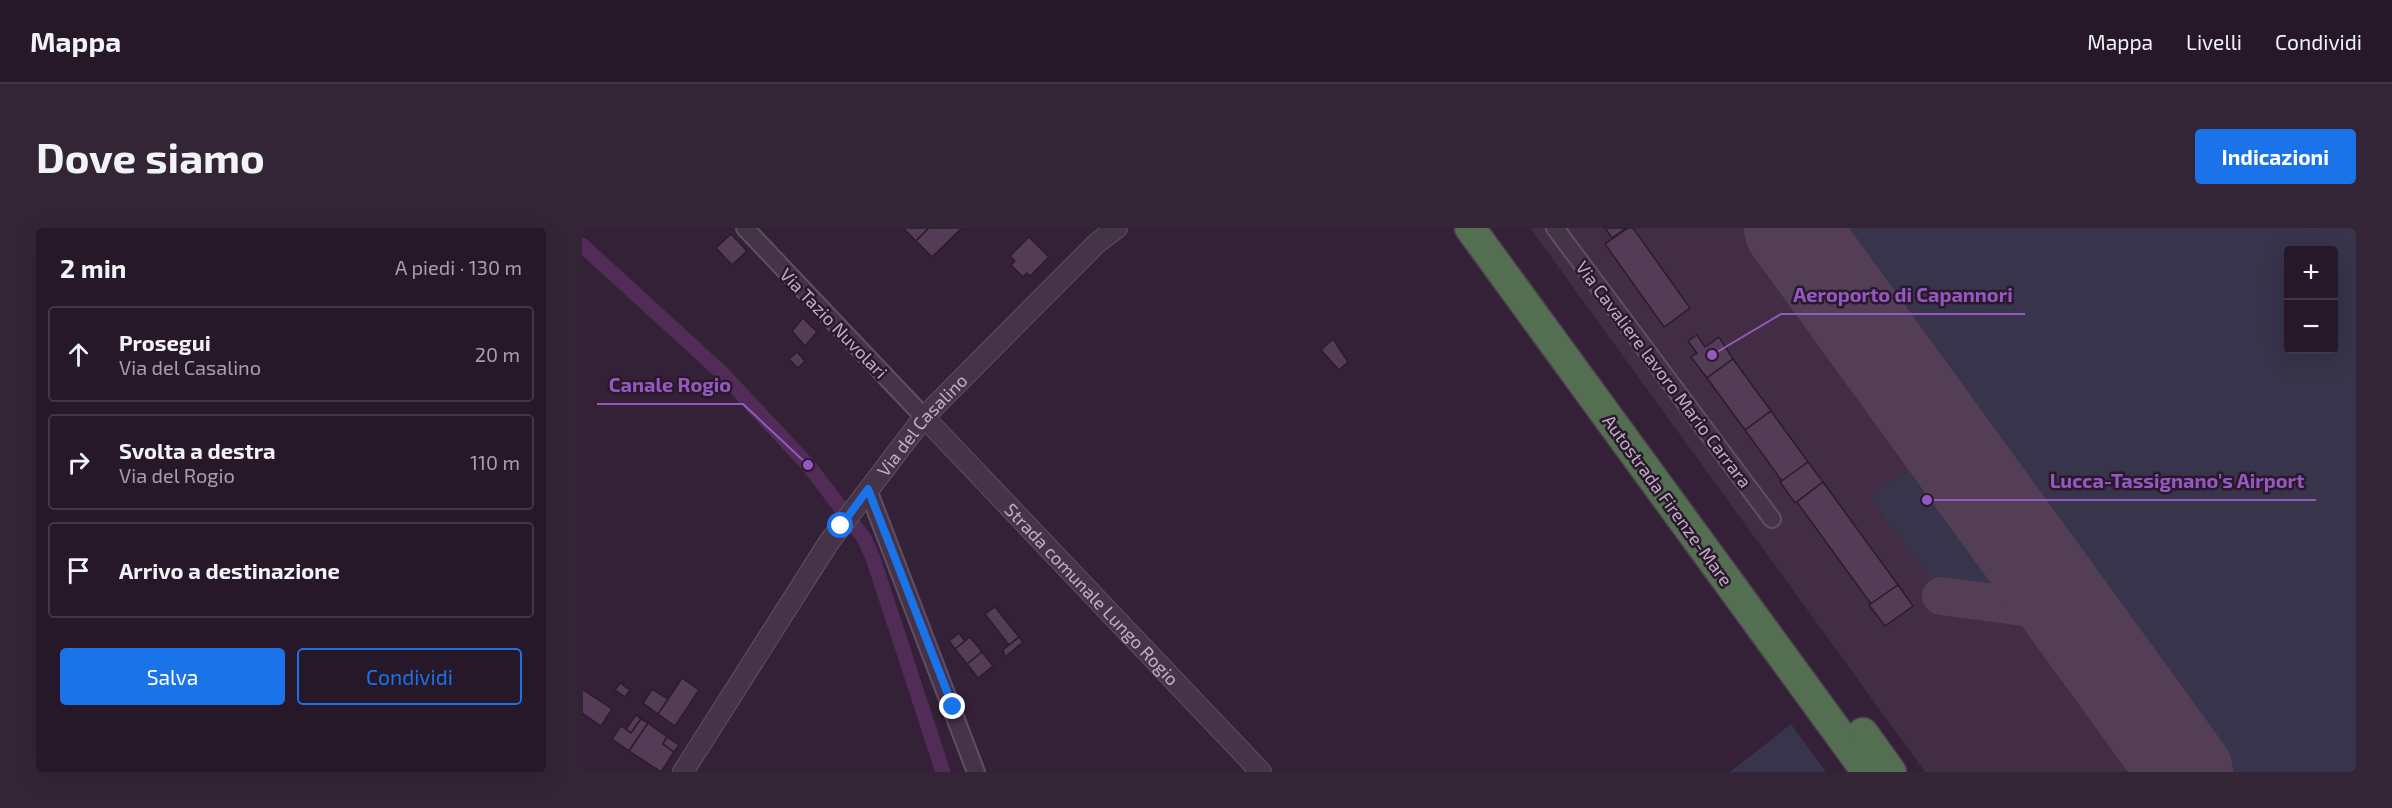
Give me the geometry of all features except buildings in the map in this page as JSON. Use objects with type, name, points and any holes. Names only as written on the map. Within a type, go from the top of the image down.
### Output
[{"type":"highway","name":"Autostrada Firenze-Mare","points":[[1470,228],[1867,772]]},
{"type":"highway","name":"Autostrada Firenze-Mare","points":[[1495,228],[1891,772]]},
{"type":"street","name":"Via Tazio Nuvolari","points":[[745,228],[924,417]]},
{"type":"street","name":"Via del Casalino","points":[[683,772],[841,526],[924,417],[1103,235],[1117,228]]},
{"type":"street","name":"Via Cavaliere lavoro Mario Carrara","points":[[1555,228],[1772,519]]},
{"type":"street","name":"Strada comunale Lungo Rogio","points":[[924,417],[1261,772]]},
{"type":"street","points":[[868,489],[976,772]]},
{"type":"shaded area","points":[[1530,228],[1928,228],[2325,772],[1925,772]]},
{"type":"shaded area","points":[[1822,228],[2356,228],[2356,772],[2219,772]]},
{"type":"shaded area","points":[[1930,455],[2022,581],[2024,593],[2011,594],[1931,578],[1874,503],[1872,498],[1877,491]]},
{"type":"shaded area","points":[[1791,724],[1826,772],[1730,772]]},
{"type":"waterway","points":[[582,245],[722,373],[808,465],[864,538],[873,558],[943,772]]},
{"type":"taxiway","points":[[2019,606],[2030,599],[2036,590],[2036,566]]},
{"type":"taxiway","points":[[1941,596],[2055,611],[2080,626]]},
{"type":"runway","points":[[1791,228],[2186,772]]},
{"type":"place","name":"Aeroporto di Capannori","points":[[1712,355]]},
{"type":"place","name":"Canale Rogio","points":[[808,465]]},
{"type":"place","name":"Lucca-Tassignano's Airport","points":[[1927,500]]},
{"type":"route","points":[[841,526],[868,489],[953,707]]}]
